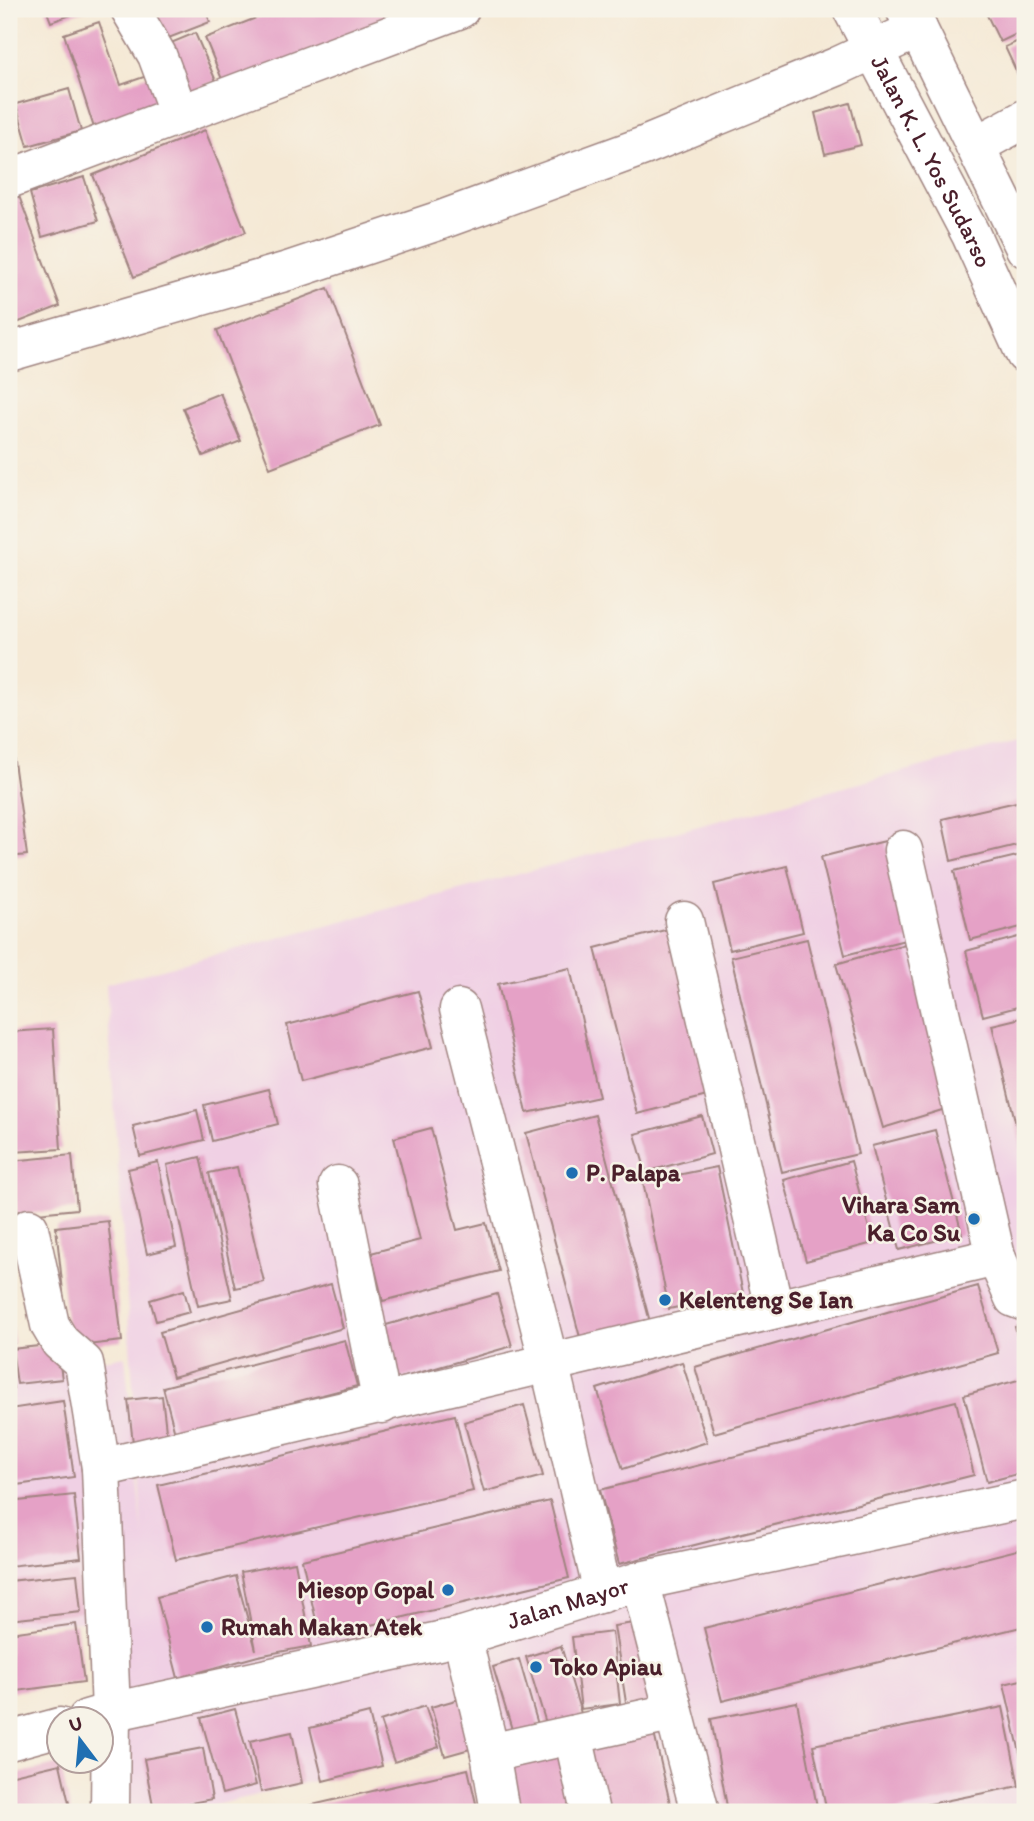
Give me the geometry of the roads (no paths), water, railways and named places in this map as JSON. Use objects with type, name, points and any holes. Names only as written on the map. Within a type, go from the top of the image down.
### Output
[{"type":"main road","points":[[130,9],[157,55],[178,114]]},
{"type":"main road","points":[[9,177],[460,9]]},
{"type":"main road","name":"Jalan K. L. Yos Sudarso","points":[[852,9],[971,235],[1025,354]]},
{"type":"main road","points":[[9,352],[288,271],[441,220],[644,146],[875,50],[911,19]]},
{"type":"main road","name":"Jalan K. L. Yos Sudarso","points":[[911,19],[1025,248]]},
{"type":"main road","points":[[975,146],[1025,119]]},
{"type":"main road","points":[[903,850],[996,1257],[1014,1298],[1025,1302]]},
{"type":"main road","points":[[684,921],[774,1308]]},
{"type":"main road","points":[[459,1009],[549,1362],[603,1593]]},
{"type":"main road","points":[[338,1185],[382,1404]]},
{"type":"main road","points":[[29,1228],[50,1325],[60,1342],[84,1363],[101,1468],[98,1706]]},
{"type":"main road","points":[[101,1468],[382,1404],[996,1257]]},
{"type":"main road","name":"Jalan Mayor","points":[[116,1712],[462,1636],[640,1581],[1025,1499]]},
{"type":"main road","points":[[640,1581],[700,1812]]},
{"type":"main road","points":[[462,1636],[500,1812]]},
{"type":"main road","points":[[489,1753],[657,1716]]},
{"type":"main road","points":[[9,1741],[46,1731]]},
{"type":"main road","points":[[573,1735],[590,1812]]},
{"type":"main road","points":[[106,1776],[110,1812]]},
{"type":"place","name":"P. Palapa","points":[[572,1173]]},
{"type":"place","name":"Vihara Sam Ka Co Su","points":[[974,1219]]},
{"type":"place","name":"Kelenteng Se Ian","points":[[665,1300]]},
{"type":"place","name":"Miesop Gopal","points":[[448,1590]]},
{"type":"place","name":"Rumah Makan Atek","points":[[207,1627]]},
{"type":"place","name":"Toko Apiau","points":[[536,1667]]}]
